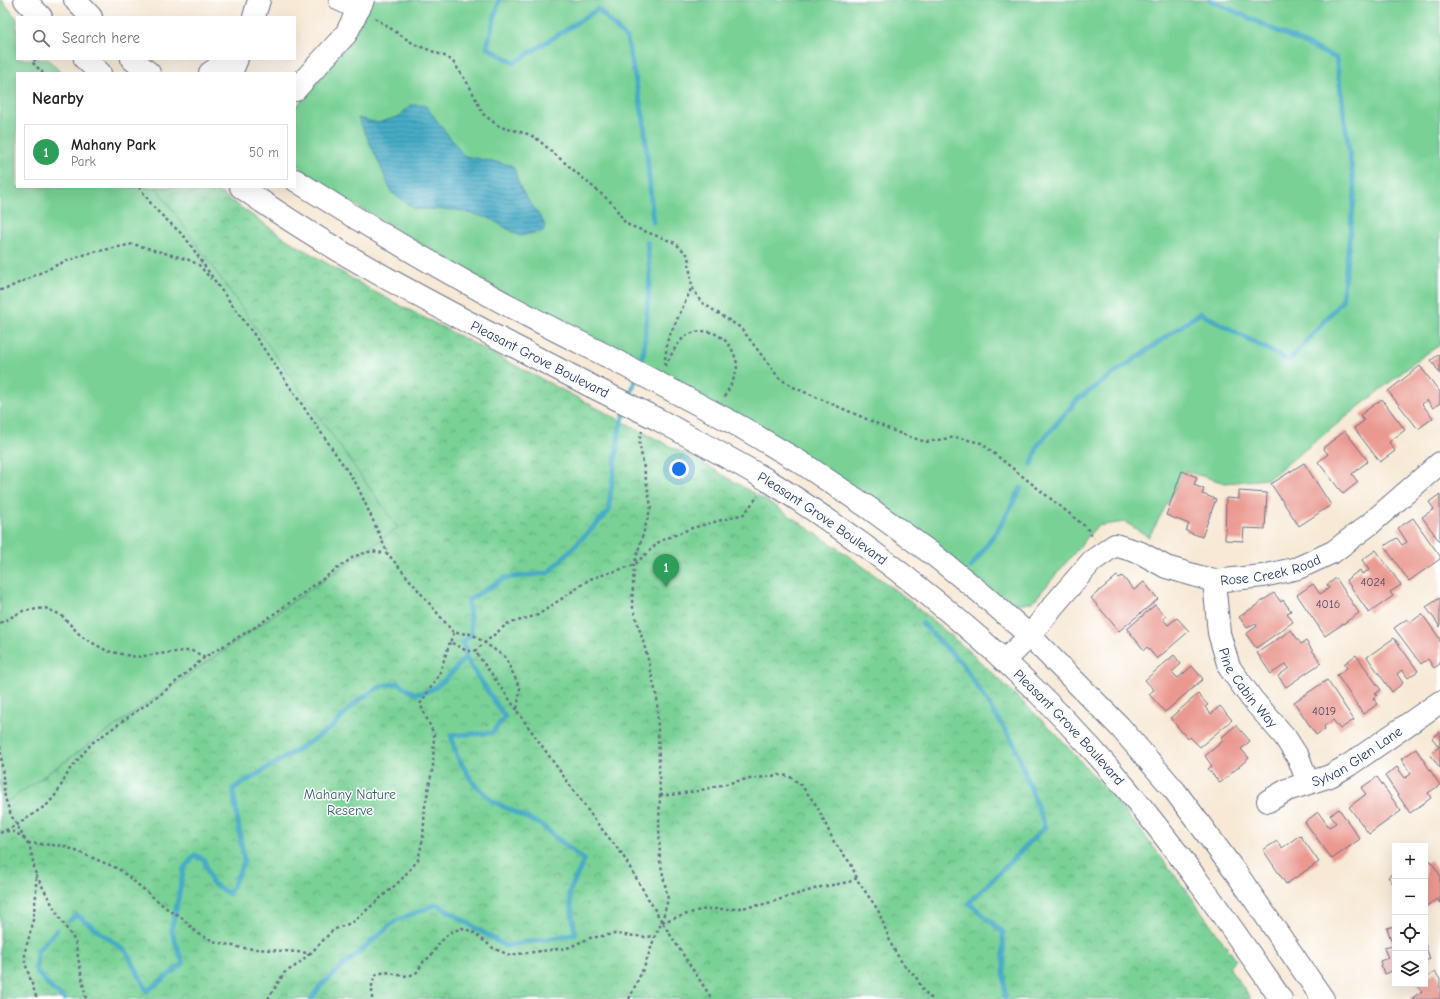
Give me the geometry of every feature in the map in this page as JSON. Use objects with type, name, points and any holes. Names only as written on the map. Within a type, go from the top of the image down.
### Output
[{"type":"main road","points":[[25,0],[41,16]]},
{"type":"main road","points":[[74,0],[90,16]]},
{"type":"main road","points":[[254,16],[259,0]]},
{"type":"main road","points":[[296,89],[346,34],[354,3]]},
{"type":"main road","points":[[86,60],[99,72]]},
{"type":"main road","points":[[133,60],[148,72]]},
{"type":"main road","points":[[212,72],[223,60]]},
{"type":"main road","points":[[232,72],[237,60]]},
{"type":"main road","points":[[296,173],[336,206]]},
{"type":"main road","points":[[296,181],[336,206],[542,324],[605,355],[716,414],[805,465],[869,508],[970,584],[1030,636],[1120,727],[1175,792],[1240,877],[1323,999]]},
{"type":"main road","name":"Pleasant Grove Boulevard","points":[[242,188],[314,237],[423,299],[591,386],[651,423],[704,444],[770,482],[833,523],[883,560],[944,608],[1004,661],[1062,718],[1124,786],[1185,862],[1281,999]]},
{"type":"main road","name":"Rose Creek Road","points":[[1004,661],[1030,636],[1053,606],[1092,561],[1115,545],[1141,553],[1166,567],[1214,581],[1264,576],[1298,568],[1333,552],[1370,524],[1440,463]]},
{"type":"main road","name":"Pine Cabin Way","points":[[1214,581],[1218,634],[1229,667],[1252,699],[1285,737],[1300,759],[1308,783]]},
{"type":"main road","name":"Sylvan Glen Lane","points":[[1268,801],[1287,790],[1330,776],[1349,765],[1440,702]]},
{"type":"path","points":[[354,3],[414,44],[447,57],[454,63],[470,87],[483,114],[500,127],[525,133],[536,138],[613,204],[626,224],[675,243],[688,255],[692,287],[701,302],[741,328],[779,378],[793,387],[902,434],[926,442],[955,437],[981,443],[1086,527],[1104,553]]},
{"type":"path","points":[[35,60],[32,62],[42,72]]},
{"type":"path","points":[[140,188],[155,209],[184,237],[218,287]]},
{"type":"path","points":[[0,290],[6,289],[59,264],[89,253],[133,244],[189,260],[199,265],[253,332],[357,485],[388,554],[454,632],[472,634],[505,658],[520,688],[517,711]]},
{"type":"path","points":[[692,287],[668,339],[663,371],[677,344],[686,336],[697,332],[711,332],[723,338],[732,349],[737,365],[734,378],[716,414]]},
{"type":"path","points":[[629,999],[645,965],[655,936],[662,922],[668,899],[660,861],[660,795],[657,698],[647,655],[632,604],[634,566],[651,507],[639,441],[651,423]]},
{"type":"path","points":[[450,642],[467,652],[475,651],[507,624],[538,615],[590,579],[634,566],[660,541],[692,528],[744,514],[770,482]]},
{"type":"path","points":[[0,832],[17,825],[48,804],[57,793],[70,769],[92,743],[164,691],[205,657],[257,626],[355,556],[372,551],[388,554]]},
{"type":"path","points":[[0,623],[23,611],[44,608],[61,615],[82,637],[107,651],[136,657],[183,651],[192,652],[205,657]]},
{"type":"path","points":[[268,999],[284,973],[297,965],[311,953],[333,930],[353,922],[370,908],[400,881],[418,860],[423,838],[425,806],[433,766],[434,734],[420,704],[439,674],[454,632]]},
{"type":"path","points":[[475,651],[597,823],[622,854],[662,922],[712,999]]},
{"type":"path","points":[[0,746],[5,798],[11,815],[30,848],[36,875],[36,895],[32,927],[25,951],[25,963],[37,999]]},
{"type":"path","points":[[660,795],[697,791],[761,777],[778,775],[789,776],[801,785],[810,795],[834,842],[851,864],[857,878],[878,910],[896,953],[903,964],[916,977],[923,990],[932,999]]},
{"type":"path","points":[[4,831],[15,832],[27,842],[64,846],[119,868],[170,911],[181,917],[198,934],[216,942],[242,948],[311,953]]},
{"type":"path","points":[[36,875],[59,917],[75,941],[86,999]]},
{"type":"path","points":[[662,922],[700,910],[733,909],[761,905],[821,887],[849,882],[857,878]]},
{"type":"path","points":[[372,999],[372,982],[377,974],[386,972],[403,976],[411,975],[417,972],[424,961],[430,957],[438,944],[449,933],[462,928],[474,932],[493,948],[509,955],[567,948],[590,938],[614,934],[646,937],[655,936]]},
{"type":"green space","points":[[0,0],[2,0],[16,18],[16,60],[49,60],[60,72],[16,72],[16,188],[160,188],[398,528],[0,807]]},
{"type":"green space","points":[[371,0],[1440,0],[1440,345],[1423,356],[1268,479],[1225,483],[1185,471],[1149,537],[1125,522],[1097,526],[1033,602],[1004,605],[811,461],[527,307],[340,196],[303,171],[296,162],[296,107],[351,40]]},
{"type":"green space","name":"Mahany Nature Reserve","points":[[157,188],[213,188],[283,237],[373,291],[708,466],[775,506],[839,549],[902,595],[962,645],[1000,680],[1056,734],[1108,792],[1142,832],[1236,960],[1228,966],[1251,999],[0,999],[0,807],[398,528]]},
{"type":"water","points":[[410,105],[425,105],[464,156],[511,165],[524,194],[545,225],[543,231],[520,236],[489,218],[457,210],[415,209],[391,192],[358,118],[378,123],[400,116]]},
{"type":"building","points":[[1440,354],[1440,374],[1431,360]]},
{"type":"building","points":[[1420,366],[1440,392],[1440,403],[1433,408],[1427,400],[1422,404],[1433,418],[1418,429],[1388,391]]},
{"type":"building","points":[[1382,399],[1405,430],[1389,442],[1395,451],[1380,462],[1354,428],[1364,421],[1360,415]]},
{"type":"building","points":[[1345,431],[1368,461],[1352,474],[1358,482],[1343,494],[1318,462],[1328,454],[1323,448]]},
{"type":"building","points":[[1304,463],[1331,505],[1299,526],[1271,484]]},
{"type":"building","points":[[1182,471],[1197,477],[1194,485],[1204,489],[1202,494],[1216,499],[1202,537],[1186,531],[1189,524],[1166,515]]},
{"type":"building","points":[[1239,491],[1267,493],[1265,529],[1244,528],[1243,541],[1225,540],[1226,498],[1239,499]]},
{"type":"building","points":[[1440,494],[1440,542],[1422,517],[1434,509],[1429,502]]},
{"type":"building","points":[[1413,518],[1440,556],[1440,559],[1409,581],[1384,546],[1397,538],[1402,545],[1407,542],[1398,528]]},
{"type":"building","points":[[1376,550],[1401,585],[1390,592],[1393,596],[1369,613],[1346,580],[1360,570],[1362,574],[1369,570],[1362,560]]},
{"type":"building","points":[[1117,576],[1119,578],[1122,576],[1134,590],[1144,582],[1158,599],[1119,631],[1091,598]]},
{"type":"building","points":[[1336,578],[1359,613],[1325,636],[1297,595],[1313,584],[1320,594],[1329,588],[1327,585]]},
{"type":"building","points":[[1274,593],[1281,602],[1283,600],[1291,611],[1287,613],[1293,622],[1256,648],[1246,634],[1257,626],[1255,623],[1247,628],[1239,617]]},
{"type":"building","points":[[1440,598],[1440,627],[1426,607]]},
{"type":"building","points":[[1155,605],[1166,617],[1163,619],[1168,625],[1177,618],[1189,631],[1157,659],[1147,647],[1144,650],[1127,629]]},
{"type":"building","points":[[1422,614],[1440,639],[1440,664],[1434,668],[1428,659],[1421,664],[1394,628],[1407,619],[1410,623]]},
{"type":"building","points":[[1291,630],[1301,644],[1306,641],[1321,663],[1286,687],[1278,676],[1289,668],[1286,664],[1271,674],[1257,653]]},
{"type":"building","points":[[1394,638],[1418,671],[1408,678],[1402,670],[1397,674],[1403,683],[1392,692],[1367,657]]},
{"type":"building","points":[[1174,655],[1181,664],[1172,672],[1178,678],[1192,666],[1203,679],[1165,712],[1149,694],[1154,690],[1145,680]]},
{"type":"building","points":[[1356,655],[1381,690],[1375,694],[1377,695],[1373,698],[1378,704],[1363,714],[1337,675],[1347,668],[1344,664]]},
{"type":"building","points":[[1327,680],[1354,720],[1340,729],[1333,720],[1324,726],[1325,729],[1316,735],[1294,702]]},
{"type":"building","points":[[1198,694],[1208,705],[1205,707],[1211,714],[1220,706],[1232,720],[1200,747],[1190,737],[1188,739],[1170,718]]},
{"type":"building","points":[[1236,725],[1250,741],[1241,749],[1249,758],[1220,783],[1208,769],[1212,766],[1205,756],[1224,740],[1221,738]]},
{"type":"building","points":[[1440,732],[1440,768],[1430,754],[1439,747],[1432,738]]},
{"type":"building","points":[[1416,749],[1440,785],[1428,793],[1431,798],[1410,813],[1385,776],[1397,767],[1405,778],[1411,774],[1401,759]]},
{"type":"building","points":[[1377,777],[1401,811],[1369,834],[1349,807],[1366,794],[1361,788]]},
{"type":"building","points":[[1339,809],[1360,839],[1332,859],[1305,822],[1318,812],[1329,827],[1336,823],[1330,815]]},
{"type":"building","points":[[1300,835],[1319,862],[1286,884],[1263,850],[1277,841],[1282,848]]},
{"type":"building","points":[[1430,860],[1440,875],[1440,903],[1437,899],[1428,905],[1428,879],[1428,862]]},
{"type":"building","points":[[1392,874],[1392,882],[1388,877]]},
{"type":"building","points":[[1392,927],[1392,943],[1387,928]]},
{"type":"building","points":[[1392,946],[1392,971],[1384,974],[1380,961],[1388,958],[1384,948]]},
{"type":"building","points":[[1435,972],[1440,979],[1440,999],[1411,999],[1422,991],[1419,987],[1428,987],[1428,977]]},
{"type":"waterway","points":[[499,0],[487,47],[514,63],[598,9],[627,39],[644,121],[653,222]]},
{"type":"waterway","points":[[1032,464],[1038,445],[1078,399],[1200,313],[1289,361],[1342,301],[1355,192],[1336,58],[1210,0]]},
{"type":"waterway","points":[[639,367],[644,350],[650,275],[647,242]]},
{"type":"waterway","points":[[629,400],[636,377]]},
{"type":"waterway","points":[[311,999],[321,985],[395,921],[437,904],[505,946],[575,934],[569,893],[584,860],[541,825],[492,801],[472,781],[457,756],[451,735],[492,733],[505,717],[465,657],[467,651],[462,643],[472,634],[468,600],[505,578],[548,573],[608,512],[620,427],[626,409]]},
{"type":"waterway","points":[[971,567],[1001,525],[1021,488]]},
{"type":"waterway","points":[[922,623],[964,666],[1014,744],[1045,827],[969,903],[1003,932],[1005,999]]},
{"type":"waterway","points":[[70,920],[77,915],[127,952],[147,991],[183,964],[171,929],[184,868],[195,855],[204,860],[212,883],[229,894],[244,862],[233,789],[332,727],[356,702],[381,686],[399,683],[415,693],[422,693],[430,690],[443,681],[465,657]]},
{"type":"waterway","points":[[57,930],[37,951],[36,971],[52,989],[65,999]]},
{"type":"place","name":"Mahany Park","points":[[666,587]]}]
